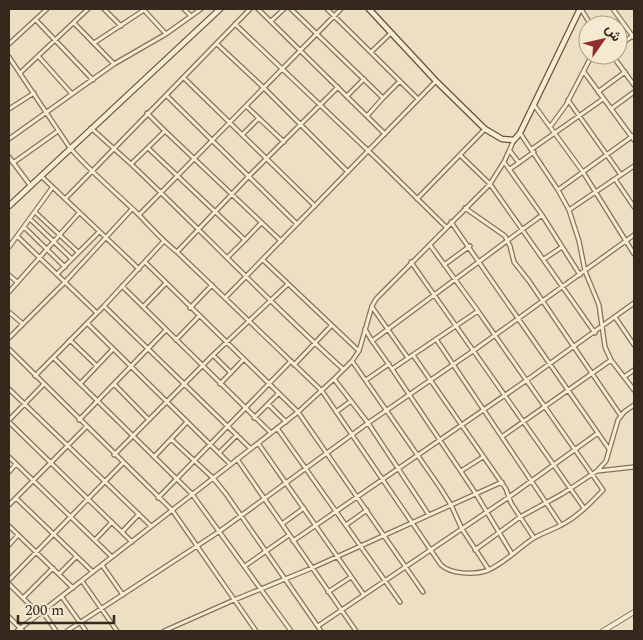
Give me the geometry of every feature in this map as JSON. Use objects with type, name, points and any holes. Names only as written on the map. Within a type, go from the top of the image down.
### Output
[{"type":"main road","points":[[9,206],[220,9]]},
{"type":"main road","points":[[370,9],[485,129],[502,139],[514,140],[520,133],[534,105],[579,9]]},
{"type":"street","points":[[9,44],[47,9]]},
{"type":"street","points":[[20,74],[88,9]]},
{"type":"street","points":[[104,9],[121,26]]},
{"type":"street","points":[[94,44],[143,9],[166,34]]},
{"type":"street","points":[[184,9],[191,16]]},
{"type":"street","points":[[9,139],[114,64],[166,34],[201,9]]},
{"type":"street","points":[[65,199],[250,9]]},
{"type":"street","points":[[258,9],[385,134]]},
{"type":"street","points":[[271,21],[284,9]]},
{"type":"street","points":[[291,9],[383,98]]},
{"type":"street","points":[[327,9],[418,98]]},
{"type":"street","points":[[139,215],[340,9]]},
{"type":"street","points":[[612,9],[634,36]]},
{"type":"street","points":[[36,20],[93,80]]},
{"type":"street","points":[[74,22],[114,64]]},
{"type":"street","points":[[236,24],[446,228]]},
{"type":"street","points":[[371,52],[391,33]]},
{"type":"street","points":[[217,44],[348,172]]},
{"type":"street","points":[[9,57],[70,148],[91,171],[139,215],[163,242],[177,252],[226,297],[322,391],[441,565],[447,569],[466,573],[489,570],[534,538],[562,525],[603,490],[430,244]]},
{"type":"street","points":[[39,57],[72,94]]},
{"type":"street","points":[[550,127],[568,100],[587,65]]},
{"type":"street","points":[[620,65],[632,79],[634,85]]},
{"type":"street","points":[[558,190],[633,137],[584,72]]},
{"type":"street","points":[[598,92],[625,72]]},
{"type":"street","points":[[184,78],[314,206]]},
{"type":"street","points":[[347,96],[364,79]]},
{"type":"street","points":[[226,297],[436,80]]},
{"type":"street","points":[[367,116],[400,81]]},
{"type":"street","points":[[177,252],[249,176],[338,87]]},
{"type":"street","points":[[611,109],[634,92]]},
{"type":"street","points":[[9,110],[34,93]]},
{"type":"street","points":[[166,95],[297,224]]},
{"type":"street","points":[[510,169],[603,99]]},
{"type":"street","points":[[568,100],[621,175]]},
{"type":"street","points":[[534,105],[583,172],[634,254]]},
{"type":"street","points":[[246,106],[284,142]]},
{"type":"street","points":[[147,113],[281,241]]},
{"type":"street","points":[[242,135],[259,118]]},
{"type":"street","points":[[91,128],[199,229],[270,301],[343,370]]},
{"type":"street","points":[[417,199],[485,129]]},
{"type":"street","points":[[13,163],[58,130]]},
{"type":"street","points":[[131,164],[165,131]]},
{"type":"street","points":[[520,133],[533,150],[569,210],[578,236],[585,271],[597,298],[605,348],[611,360],[634,390]]},
{"type":"street","points":[[17,631],[22,630],[92,572],[271,434],[322,391],[352,361],[359,351],[372,306],[382,292],[490,184],[504,162],[514,140]]},
{"type":"street","points":[[148,148],[245,240]]},
{"type":"street","points":[[510,150],[519,163]]},
{"type":"street","points":[[460,155],[490,184],[595,333]]},
{"type":"street","points":[[9,157],[30,185]]},
{"type":"street","points":[[504,162],[542,215],[580,275]]},
{"type":"street","points":[[569,210],[634,166]]},
{"type":"street","points":[[40,176],[138,269]]},
{"type":"street","points":[[615,179],[634,207]]},
{"type":"street","points":[[9,247],[52,188]]},
{"type":"street","points":[[465,208],[502,233],[508,240],[514,262],[621,416]]},
{"type":"street","points":[[9,338],[65,282],[132,209]]},
{"type":"street","points":[[35,212],[79,252]]},
{"type":"street","points":[[9,292],[79,212]]},
{"type":"street","points":[[372,341],[542,215]]},
{"type":"street","points":[[30,218],[72,259]]},
{"type":"street","points":[[227,258],[261,222]]},
{"type":"street","points":[[451,222],[470,246],[609,449]]},
{"type":"street","points":[[24,227],[65,267]]},
{"type":"street","points":[[57,274],[99,232]]},
{"type":"street","points":[[67,631],[220,531],[368,423],[473,351],[634,235]]},
{"type":"street","points":[[17,236],[97,313]]},
{"type":"street","points":[[35,376],[104,306],[163,242]]},
{"type":"street","points":[[444,264],[470,246]]},
{"type":"street","points":[[544,260],[562,247]]},
{"type":"street","points":[[263,260],[359,351]]},
{"type":"street","points":[[145,262],[298,412],[424,592]]},
{"type":"street","points":[[412,262],[522,422],[584,508]]},
{"type":"street","points":[[9,275],[17,282]]},
{"type":"street","points":[[143,307],[166,283]]},
{"type":"street","points":[[190,308],[212,284]]},
{"type":"street","points":[[114,455],[243,325],[250,321],[288,284]]},
{"type":"street","points":[[122,286],[271,434]]},
{"type":"street","points":[[293,541],[595,333],[634,303]]},
{"type":"street","points":[[104,306],[251,448]]},
{"type":"street","points":[[372,306],[408,358]]},
{"type":"street","points":[[392,369],[478,311]]},
{"type":"street","points":[[9,312],[23,324]]},
{"type":"street","points":[[176,340],[198,316]]},
{"type":"street","points":[[615,317],[634,345]]},
{"type":"street","points":[[87,323],[230,464]]},
{"type":"street","points":[[294,365],[331,326]]},
{"type":"street","points":[[365,329],[461,471],[512,554]]},
{"type":"street","points":[[79,420],[166,330]]},
{"type":"street","points":[[436,339],[562,525]]},
{"type":"street","points":[[70,340],[97,366]]},
{"type":"street","points":[[9,349],[43,385],[172,510],[256,631]]},
{"type":"street","points":[[80,384],[113,349]]},
{"type":"street","points":[[213,355],[231,372]]},
{"type":"street","points":[[413,355],[502,482],[511,503],[534,538]]},
{"type":"street","points":[[54,358],[192,494],[291,631]]},
{"type":"street","points":[[220,384],[244,360]]},
{"type":"street","points":[[502,436],[611,360]]},
{"type":"street","points":[[158,498],[290,361]]},
{"type":"street","points":[[352,361],[419,455],[451,505],[462,529],[489,570]]},
{"type":"street","points":[[366,380],[389,364]]},
{"type":"street","points":[[624,377],[634,370]]},
{"type":"street","points":[[334,378],[368,423],[429,514]]},
{"type":"street","points":[[114,384],[149,420]]},
{"type":"street","points":[[43,385],[9,421],[132,542]]},
{"type":"street","points":[[9,389],[151,526]]},
{"type":"street","points":[[254,418],[278,394]]},
{"type":"street","points":[[336,412],[352,401]]},
{"type":"street","points":[[268,404],[286,422]]},
{"type":"street","points":[[475,550],[520,517],[571,489],[597,471],[606,461],[618,420],[634,405]]},
{"type":"street","points":[[154,457],[187,422]]},
{"type":"street","points":[[9,505],[86,427]]},
{"type":"street","points":[[278,428],[400,602]]},
{"type":"street","points":[[318,626],[509,497],[598,433]]},
{"type":"street","points":[[219,453],[237,435]]},
{"type":"street","points":[[171,439],[213,478],[242,515],[321,631]]},
{"type":"street","points":[[258,443],[364,595]]},
{"type":"street","points":[[461,471],[483,456]]},
{"type":"street","points":[[9,457],[112,557]]},
{"type":"street","points":[[237,459],[355,631]]},
{"type":"street","points":[[56,631],[41,613],[23,598],[9,582],[122,463]]},
{"type":"street","points":[[9,472],[16,464]]},
{"type":"street","points":[[597,471],[634,467]]},
{"type":"street","points":[[164,631],[337,557],[502,482]]},
{"type":"street","points":[[16,498],[92,572]]},
{"type":"street","points":[[282,524],[304,508]]},
{"type":"street","points":[[346,525],[367,510]]},
{"type":"street","points":[[122,532],[139,514]]},
{"type":"street","points":[[94,540],[112,522]]},
{"type":"street","points":[[9,526],[73,588]]},
{"type":"street","points":[[9,545],[18,535]]},
{"type":"street","points":[[245,566],[289,535]]},
{"type":"street","points":[[60,574],[76,556]]},
{"type":"street","points":[[102,565],[123,595]]},
{"type":"street","points":[[23,598],[53,568]]},
{"type":"street","points":[[328,592],[351,577]]},
{"type":"street","points":[[82,581],[117,631]]},
{"type":"street","points":[[62,596],[86,631]]},
{"type":"street","points":[[602,631],[634,612]]},
{"type":"street","points":[[9,617],[22,630]]}]
